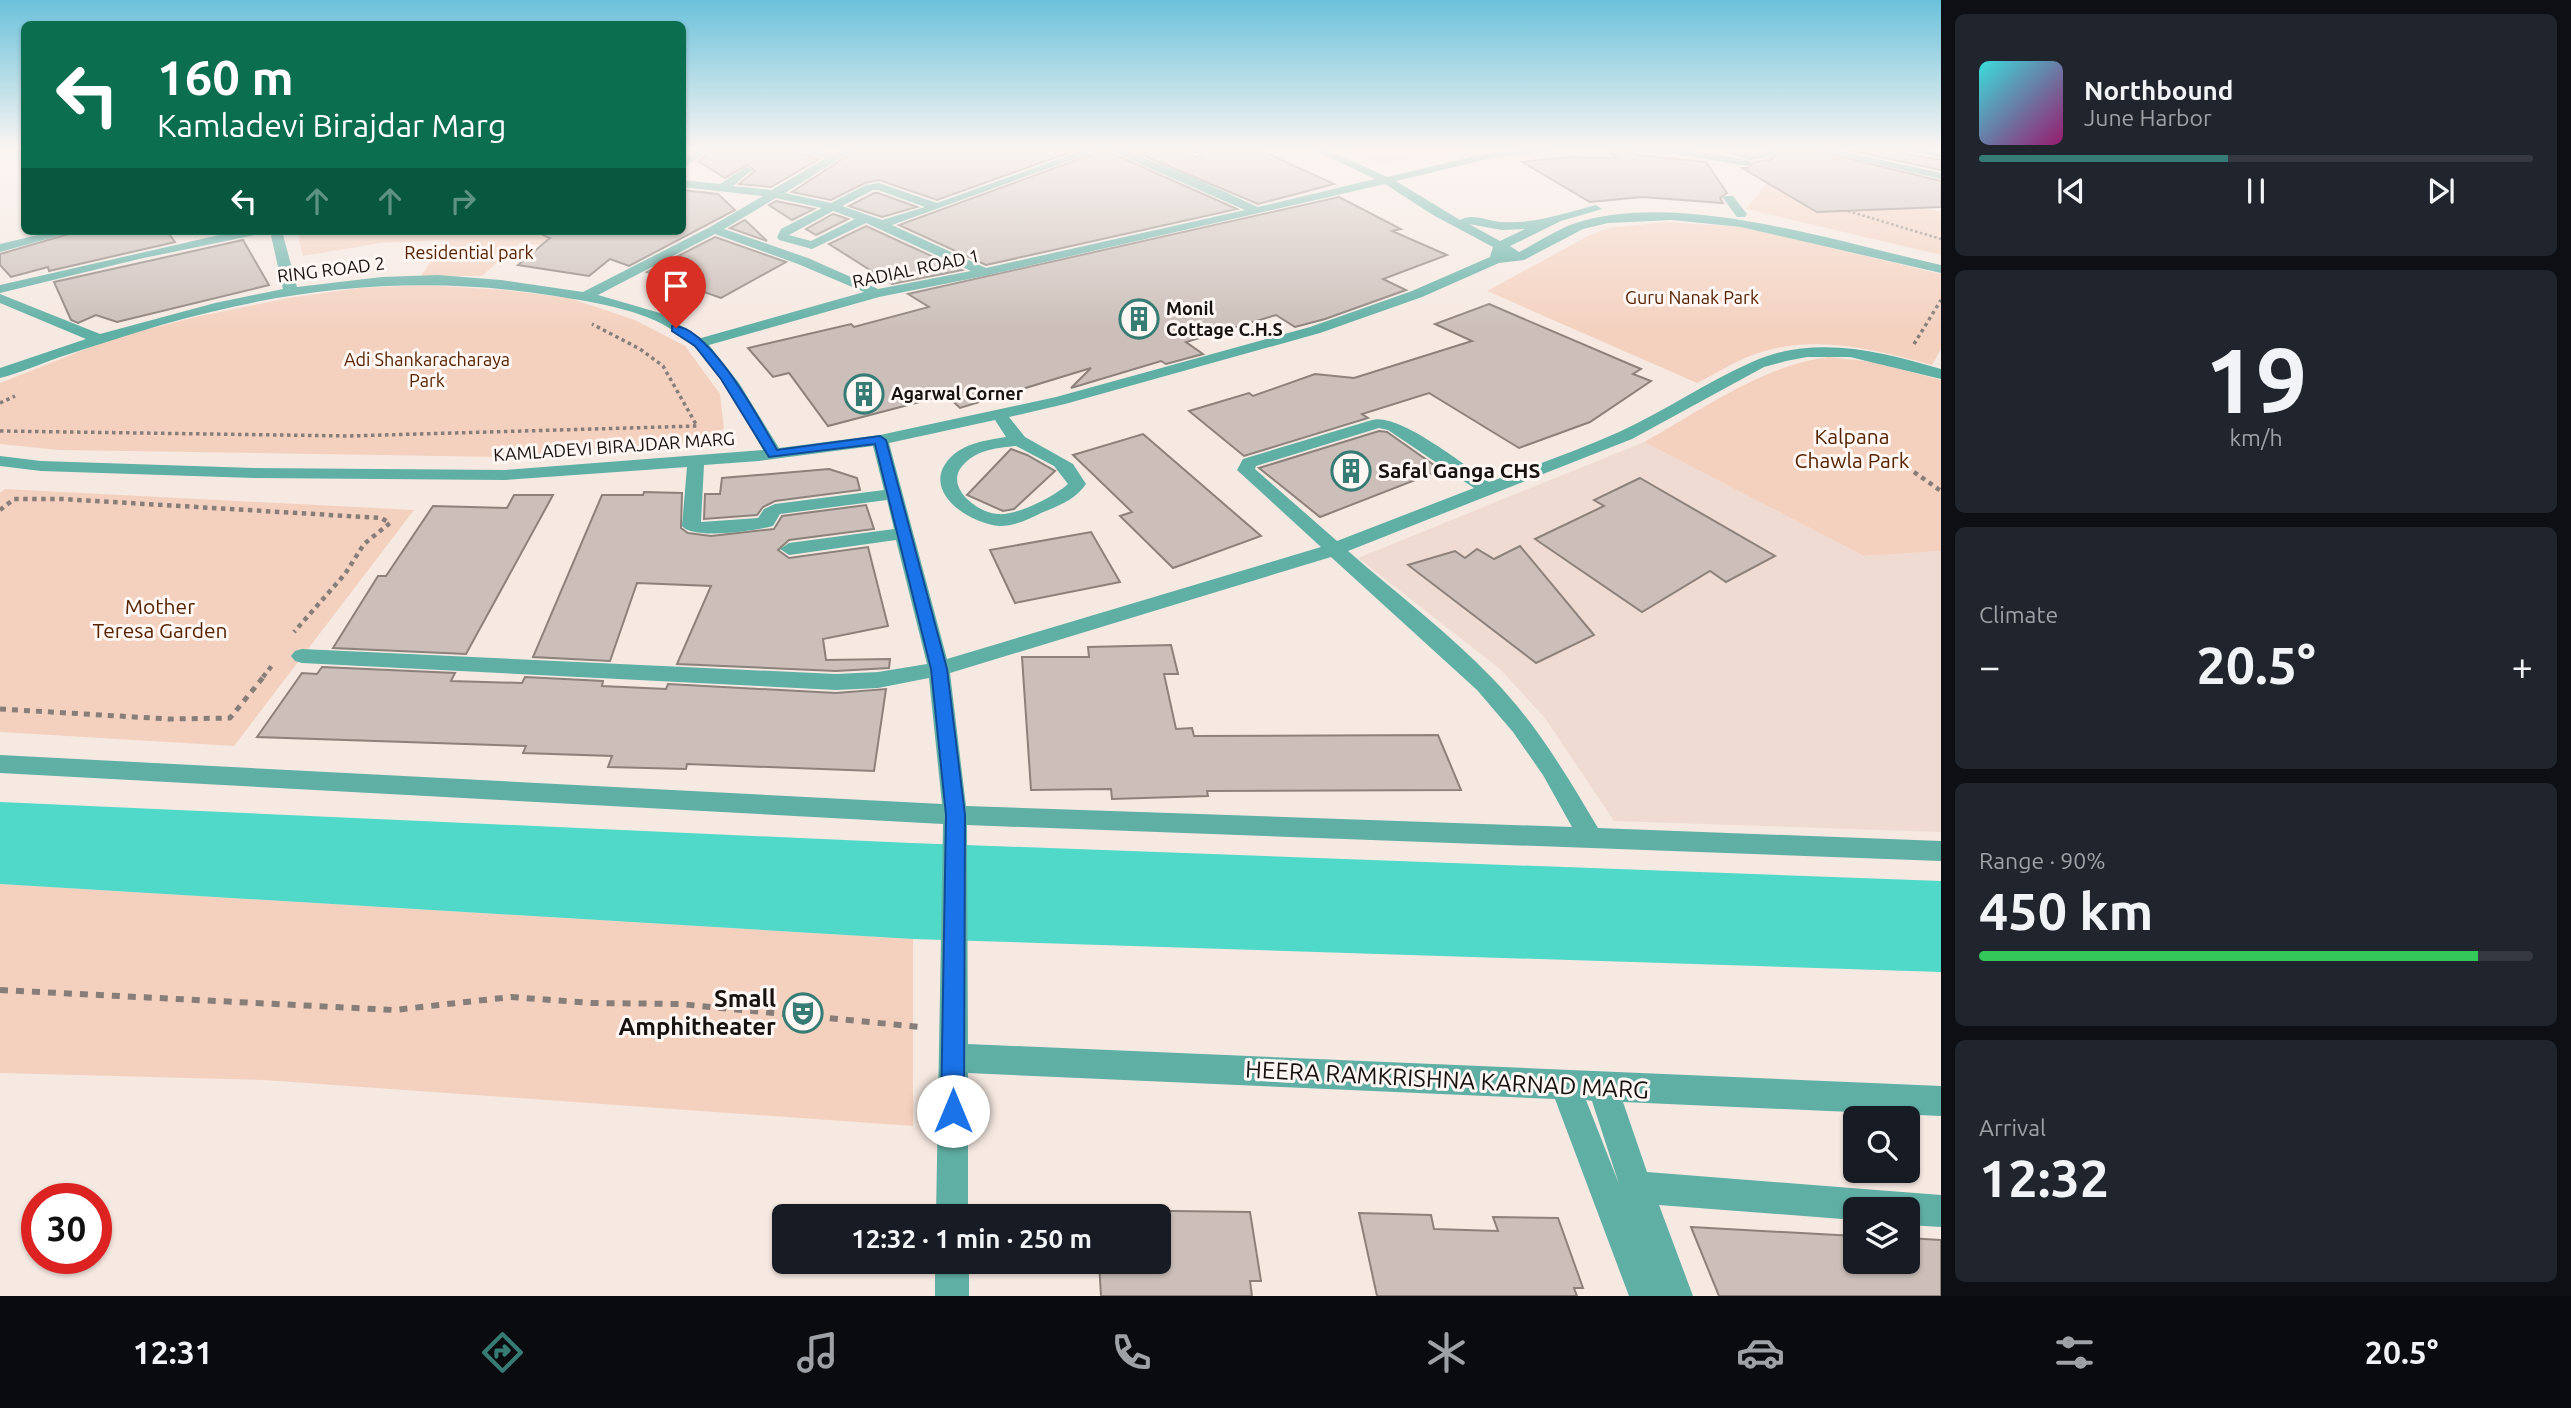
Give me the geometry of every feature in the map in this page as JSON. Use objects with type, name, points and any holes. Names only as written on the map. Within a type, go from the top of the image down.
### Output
[{"type":"street","points":[[586,296],[749,209]]},
{"type":"street","points":[[830,209],[784,235],[812,245],[874,221],[926,209]]},
{"type":"street","points":[[838,209],[874,221],[984,272]]},
{"type":"street","points":[[882,209],[889,212]]},
{"type":"street","points":[[874,221],[894,209]]},
{"type":"street","name":"RADIAL ROAD 1","points":[[699,343],[877,293],[1264,209]]},
{"type":"street","points":[[1419,209],[1498,253]]},
{"type":"street","points":[[1433,209],[1498,253]]},
{"type":"street","name":"KAMLADEVI BIRAJDAR MARG","points":[[0,461],[41,466],[227,472],[505,475],[774,454],[880,440],[1059,401],[1315,330],[1417,294],[1498,253],[1557,218],[1594,209]]},
{"type":"street","name":"KAMLADEVI BIRAJDAR MARG","points":[[1703,209],[1741,214],[1941,259]]},
{"type":"street","points":[[1737,209],[1741,214]]},
{"type":"street","points":[[1437,212],[1486,225],[1518,227],[1545,224]]},
{"type":"street","name":"KAMLADEVI BIRAJDAR MARG","points":[[1498,253],[1519,257],[1579,226],[1608,219],[1672,216],[1741,223],[1941,269]]},
{"type":"street","points":[[714,230],[803,261],[877,293]]},
{"type":"street","points":[[0,248],[54,235]]},
{"type":"street","points":[[0,289],[236,235]]},
{"type":"street","points":[[277,235],[291,292]]},
{"type":"street","name":"RING ROAD 2","points":[[0,373],[96,338],[291,292],[364,283],[438,279],[514,285],[586,296],[652,314],[699,343],[738,393],[774,454]]},
{"type":"street","points":[[0,298],[96,338]]},
{"type":"street","points":[[295,649],[836,682],[878,680],[939,669],[1333,550],[1626,435],[1759,365],[1778,358],[1820,350],[1844,351],[1941,374]]},
{"type":"street","points":[[999,414],[1018,440],[1051,455],[1073,473],[1077,484],[1072,491],[1048,504],[1008,520],[980,517],[956,502],[950,486],[950,472],[960,458],[972,450],[1018,440]]},
{"type":"street","points":[[1489,490],[1394,426],[1378,423],[1249,463],[1246,470],[1485,684],[1521,726],[1551,769],[1591,838]]},
{"type":"street","points":[[880,440],[939,669],[955,825],[952,1204]]},
{"type":"street","points":[[695,461],[691,526],[696,528],[759,524],[766,522],[775,509],[895,497]]},
{"type":"street","points":[[783,513],[895,497]]},
{"type":"street","points":[[789,549],[904,533]]},
{"type":"street","points":[[0,764],[955,825],[1591,838],[1941,851]]},
{"type":"street","name":"HEERA RAMKRISHNA KARNAD MARG","points":[[954,1044],[1566,1085],[1941,1101]]},
{"type":"street","points":[[1566,1085],[1646,1296]]},
{"type":"street","points":[[1602,1086],[1676,1296]]},
{"type":"street","points":[[1636,1187],[1941,1211]]},
{"type":"street","points":[[952,1274],[952,1296]]},
{"type":"path","points":[[1848,211],[1941,239]]},
{"type":"path","points":[[1903,363],[1941,300]]},
{"type":"path","points":[[0,432],[250,437],[433,437],[697,426],[663,366],[640,349],[586,320]]},
{"type":"path","points":[[0,403],[19,394]]},
{"type":"path","points":[[1914,472],[1941,491]]},
{"type":"path","points":[[0,510],[14,499],[62,499],[367,517],[390,523],[364,544],[345,574],[302,621],[295,649]]},
{"type":"path","points":[[0,709],[169,719],[230,718],[275,662]]},
{"type":"path","points":[[0,990],[394,1010],[511,997],[593,1003],[680,1004],[954,1044]]},
{"type":"shaded area","points":[[1644,442],[1864,556],[1941,551],[1941,832],[1614,821],[1545,718],[1500,669],[1358,558]]},
{"type":"green space","points":[[1748,209],[1930,209],[1941,212],[1941,255]]},
{"type":"green space","name":"Guru Nanak Park","points":[[1666,222],[1743,227],[1941,274],[1941,349],[1932,365],[1862,348],[1815,344],[1792,346],[1745,358],[1697,383],[1487,291],[1590,235],[1609,228]]},
{"type":"green space","name":"Residential park","points":[[593,235],[571,247],[520,243],[482,276],[421,276],[445,240],[381,243],[303,256],[298,236]]},
{"type":"green space","name":"Adi Shankaracharaya Park","points":[[425,285],[504,290],[569,298],[635,320],[685,346],[720,394],[724,429],[687,442],[501,457],[59,450],[0,444],[0,383],[116,337],[288,298],[360,288]]},
{"type":"green space","name":"Kalpana Chawla Park","points":[[1829,357],[1874,362],[1941,380],[1941,551],[1864,556],[1644,442],[1756,379],[1780,369]]},
{"type":"green space","name":"Mother Teresa Garden","points":[[5,489],[414,510],[234,746],[0,732],[0,493]]},
{"type":"green space","points":[[0,884],[913,939],[913,1126],[264,1080],[0,1073]]},
{"type":"water","points":[[0,802],[911,843],[1941,881],[1941,972],[913,939],[0,884]]},
{"type":"building","points":[[686,209],[735,210],[629,266],[610,259],[589,276],[518,265],[550,238],[543,235],[686,235]]},
{"type":"building","points":[[776,209],[813,209],[792,220]]},
{"type":"building","points":[[859,209],[908,209],[882,217]]},
{"type":"building","points":[[941,209],[1235,209],[986,265],[899,225]]},
{"type":"building","points":[[1284,209],[1363,209],[1401,229],[1392,231],[1447,255],[1383,279],[1406,290],[1325,319],[1295,327],[1276,315],[1186,342],[1203,354],[1166,364],[1161,361],[1071,388],[1091,368],[960,408],[946,395],[828,426],[789,373],[773,377],[748,348],[851,324],[854,327],[929,307],[908,294]]},
{"type":"building","points":[[1813,209],[1879,209],[1817,212]]},
{"type":"building","points":[[833,214],[848,219],[816,235],[806,229]]},
{"type":"building","points":[[745,220],[767,241],[730,228]]},
{"type":"building","points":[[866,226],[962,270],[892,284],[829,244]]},
{"type":"building","points":[[65,235],[170,235],[175,242],[11,277],[0,265],[0,254]]},
{"type":"building","points":[[715,237],[786,262],[721,298],[647,272]]},
{"type":"building","points":[[243,240],[269,285],[117,322],[96,315],[78,323],[71,320],[54,282]]},
{"type":"building","points":[[1489,304],[1641,369],[1633,374],[1651,381],[1590,422],[1519,448],[1429,393],[1362,414],[1368,418],[1244,456],[1189,411],[1249,393],[1253,396],[1315,374],[1354,378],[1472,341],[1435,324]]},
{"type":"building","name":"Safal Ganga CHS","points":[[1379,431],[1387,432],[1441,470],[1320,517],[1259,468]]},
{"type":"building","points":[[1143,434],[1261,536],[1173,568],[1120,516],[1132,512],[1073,455]]},
{"type":"building","points":[[1011,449],[1055,471],[1014,509],[1003,511],[967,495]]},
{"type":"building","points":[[829,469],[857,478],[860,490],[775,501],[763,507],[757,515],[704,519],[705,494],[720,494],[722,478]]},
{"type":"building","points":[[1640,478],[1775,556],[1726,582],[1710,571],[1642,612],[1535,539],[1604,506],[1594,500]]},
{"type":"building","points":[[644,492],[682,493],[681,528],[688,533],[711,536],[774,529],[782,516],[866,505],[874,529],[789,540],[778,550],[789,558],[868,547],[888,626],[823,639],[826,660],[890,659],[889,668],[836,671],[677,664],[711,586],[637,583],[610,661],[533,657],[602,495],[643,495]]},
{"type":"building","points":[[514,495],[553,495],[466,654],[333,648],[378,576],[386,576],[433,506],[507,508]]},
{"type":"building","points":[[1091,532],[1120,582],[1015,603],[990,550]]},
{"type":"building","points":[[1520,546],[1594,635],[1536,663],[1408,565],[1455,551],[1465,558],[1477,549],[1494,559]]},
{"type":"building","points":[[1171,645],[1178,674],[1164,674],[1176,729],[1192,728],[1194,736],[1438,735],[1461,790],[1207,791],[1208,796],[1112,799],[1111,789],[1031,790],[1022,657],[1089,657],[1088,647]]},
{"type":"building","points":[[322,667],[455,673],[451,681],[522,683],[525,677],[603,681],[602,686],[666,689],[668,684],[836,693],[886,689],[874,771],[687,764],[686,769],[608,767],[612,756],[523,753],[526,746],[257,737],[302,673],[317,674]]},
{"type":"building","points":[[1171,1211],[1250,1212],[1261,1281],[1250,1281],[1252,1296],[1101,1296],[1100,1274],[1171,1274]]},
{"type":"building","points":[[1359,1213],[1431,1215],[1434,1229],[1498,1231],[1493,1217],[1558,1218],[1583,1288],[1574,1288],[1577,1296],[1377,1296]]},
{"type":"building","points":[[1691,1227],[1843,1235],[1843,1274],[1920,1274],[1920,1239],[1941,1240],[1941,1296],[1719,1296]]},
{"type":"place","name":"Monil Cottage C.H.S","points":[[1139,319]]},
{"type":"place","name":"Agarwal Corner","points":[[864,394]]},
{"type":"place","name":"Safal Ganga CHS","points":[[1351,471]]},
{"type":"place","name":"Small Amphitheater","points":[[803,1013]]},
{"type":"route","points":[[676,328],[699,343],[725,376],[774,454],[880,440],[939,669],[955,815],[953,1111]]}]
